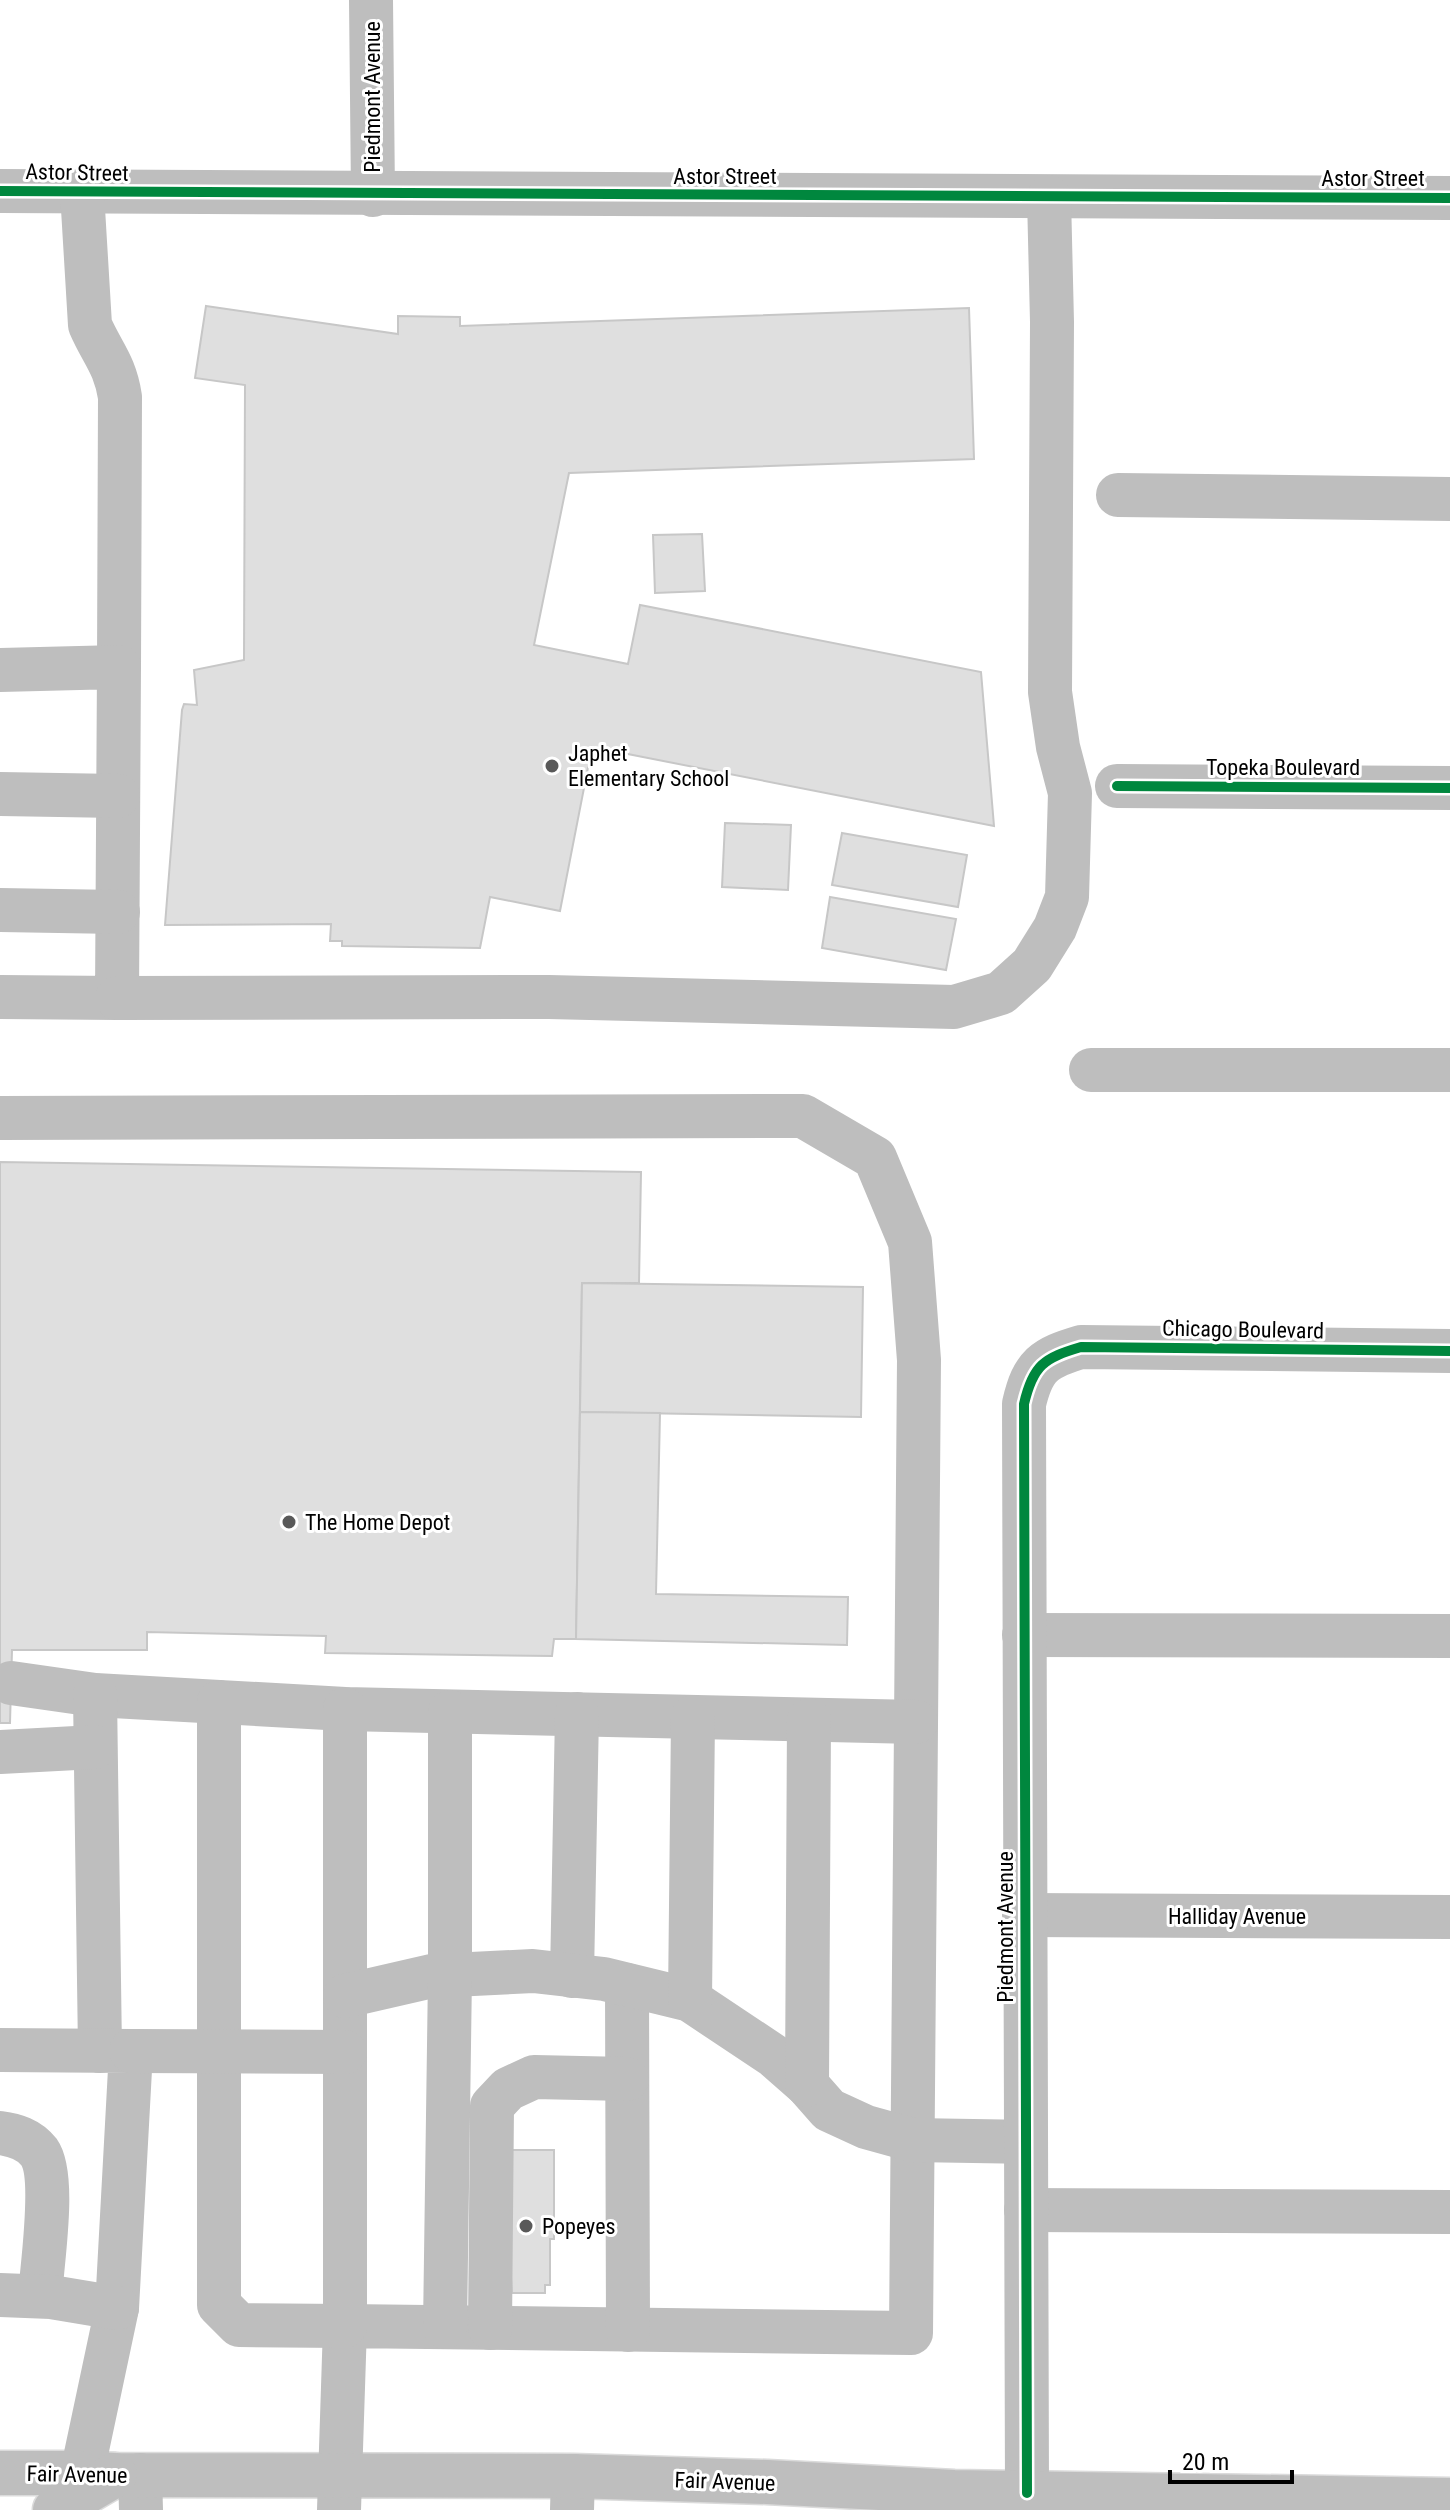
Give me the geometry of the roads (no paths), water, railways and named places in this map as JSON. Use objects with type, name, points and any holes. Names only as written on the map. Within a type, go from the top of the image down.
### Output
[{"type":"main road","name":"Piedmont Avenue","points":[[371,0],[373,195]]},
{"type":"main road","name":"Astor Street","points":[[0,191],[1450,198]]},
{"type":"main road","points":[[82,192],[90,325],[117,375],[120,397],[117,998]]},
{"type":"main road","points":[[0,997],[549,997],[954,1007],[1001,993],[1032,965],[1055,928],[1067,897],[1070,793],[1058,747],[1050,692],[1052,322],[1049,197]]},
{"type":"main road","points":[[1118,495],[1450,499]]},
{"type":"main road","points":[[0,670],[119,667]]},
{"type":"main road","name":"Topeka Boulevard","points":[[1117,786],[1450,788]]},
{"type":"main road","points":[[0,794],[118,796]]},
{"type":"main road","points":[[0,910],[118,912]]},
{"type":"main road","points":[[1091,1070],[1450,1070]]},
{"type":"main road","points":[[0,1118],[803,1116],[875,1158],[910,1242],[919,1360],[911,2333],[239,2325],[219,2305],[219,1702]]},
{"type":"main road","name":"Chicago Boulevard","points":[[1041,1366],[1055,1355],[1081,1347],[1450,1351]]},
{"type":"main road","name":"Piedmont Avenue","points":[[1027,2493],[1024,1404],[1030,1379],[1041,1366]]},
{"type":"main road","points":[[1024,1635],[1450,1636]]},
{"type":"main road","points":[[11,1683],[95,1695],[345,1709],[916,1722]]},
{"type":"main road","points":[[55,2510],[120,2483],[115,2051],[95,1747],[95,1695]]},
{"type":"main road","points":[[339,2493],[345,2326],[345,1709]]},
{"type":"main road","points":[[445,2327],[450,1712]]},
{"type":"main road","points":[[572,1976],[577,1714]]},
{"type":"main road","points":[[690,2000],[693,1717]]},
{"type":"main road","points":[[807,2085],[809,1720]]},
{"type":"main road","points":[[0,1752],[95,1747]]},
{"type":"main road","name":"Halliday Avenue","points":[[1024,1915],[1450,1917]]},
{"type":"main road","points":[[345,1996],[432,1976],[533,1971],[627,1985],[690,2000],[774,2056],[807,2085],[829,2110],[866,2127],[913,2140],[1026,2142]]},
{"type":"main road","points":[[627,1985],[628,2330]]},
{"type":"main road","points":[[0,2050],[345,2052]]},
{"type":"main road","points":[[490,2328],[492,2106],[508,2089],[534,2077],[627,2079]]},
{"type":"main road","points":[[0,2133],[22,2137],[40,2153],[48,2178],[20,2295],[117,2308]]},
{"type":"main road","points":[[1026,2210],[1450,2212]]},
{"type":"main road","name":"Fair Avenue","points":[[0,2473],[120,2483],[339,2493],[573,2493],[767,2482],[954,2492],[1450,2500]]},
{"type":"place","name":"Japhet Elementary School","points":[[552,766]]},
{"type":"place","name":"The Home Depot","points":[[289,1522]]},
{"type":"place","name":"Popeyes","points":[[526,2226]]}]
